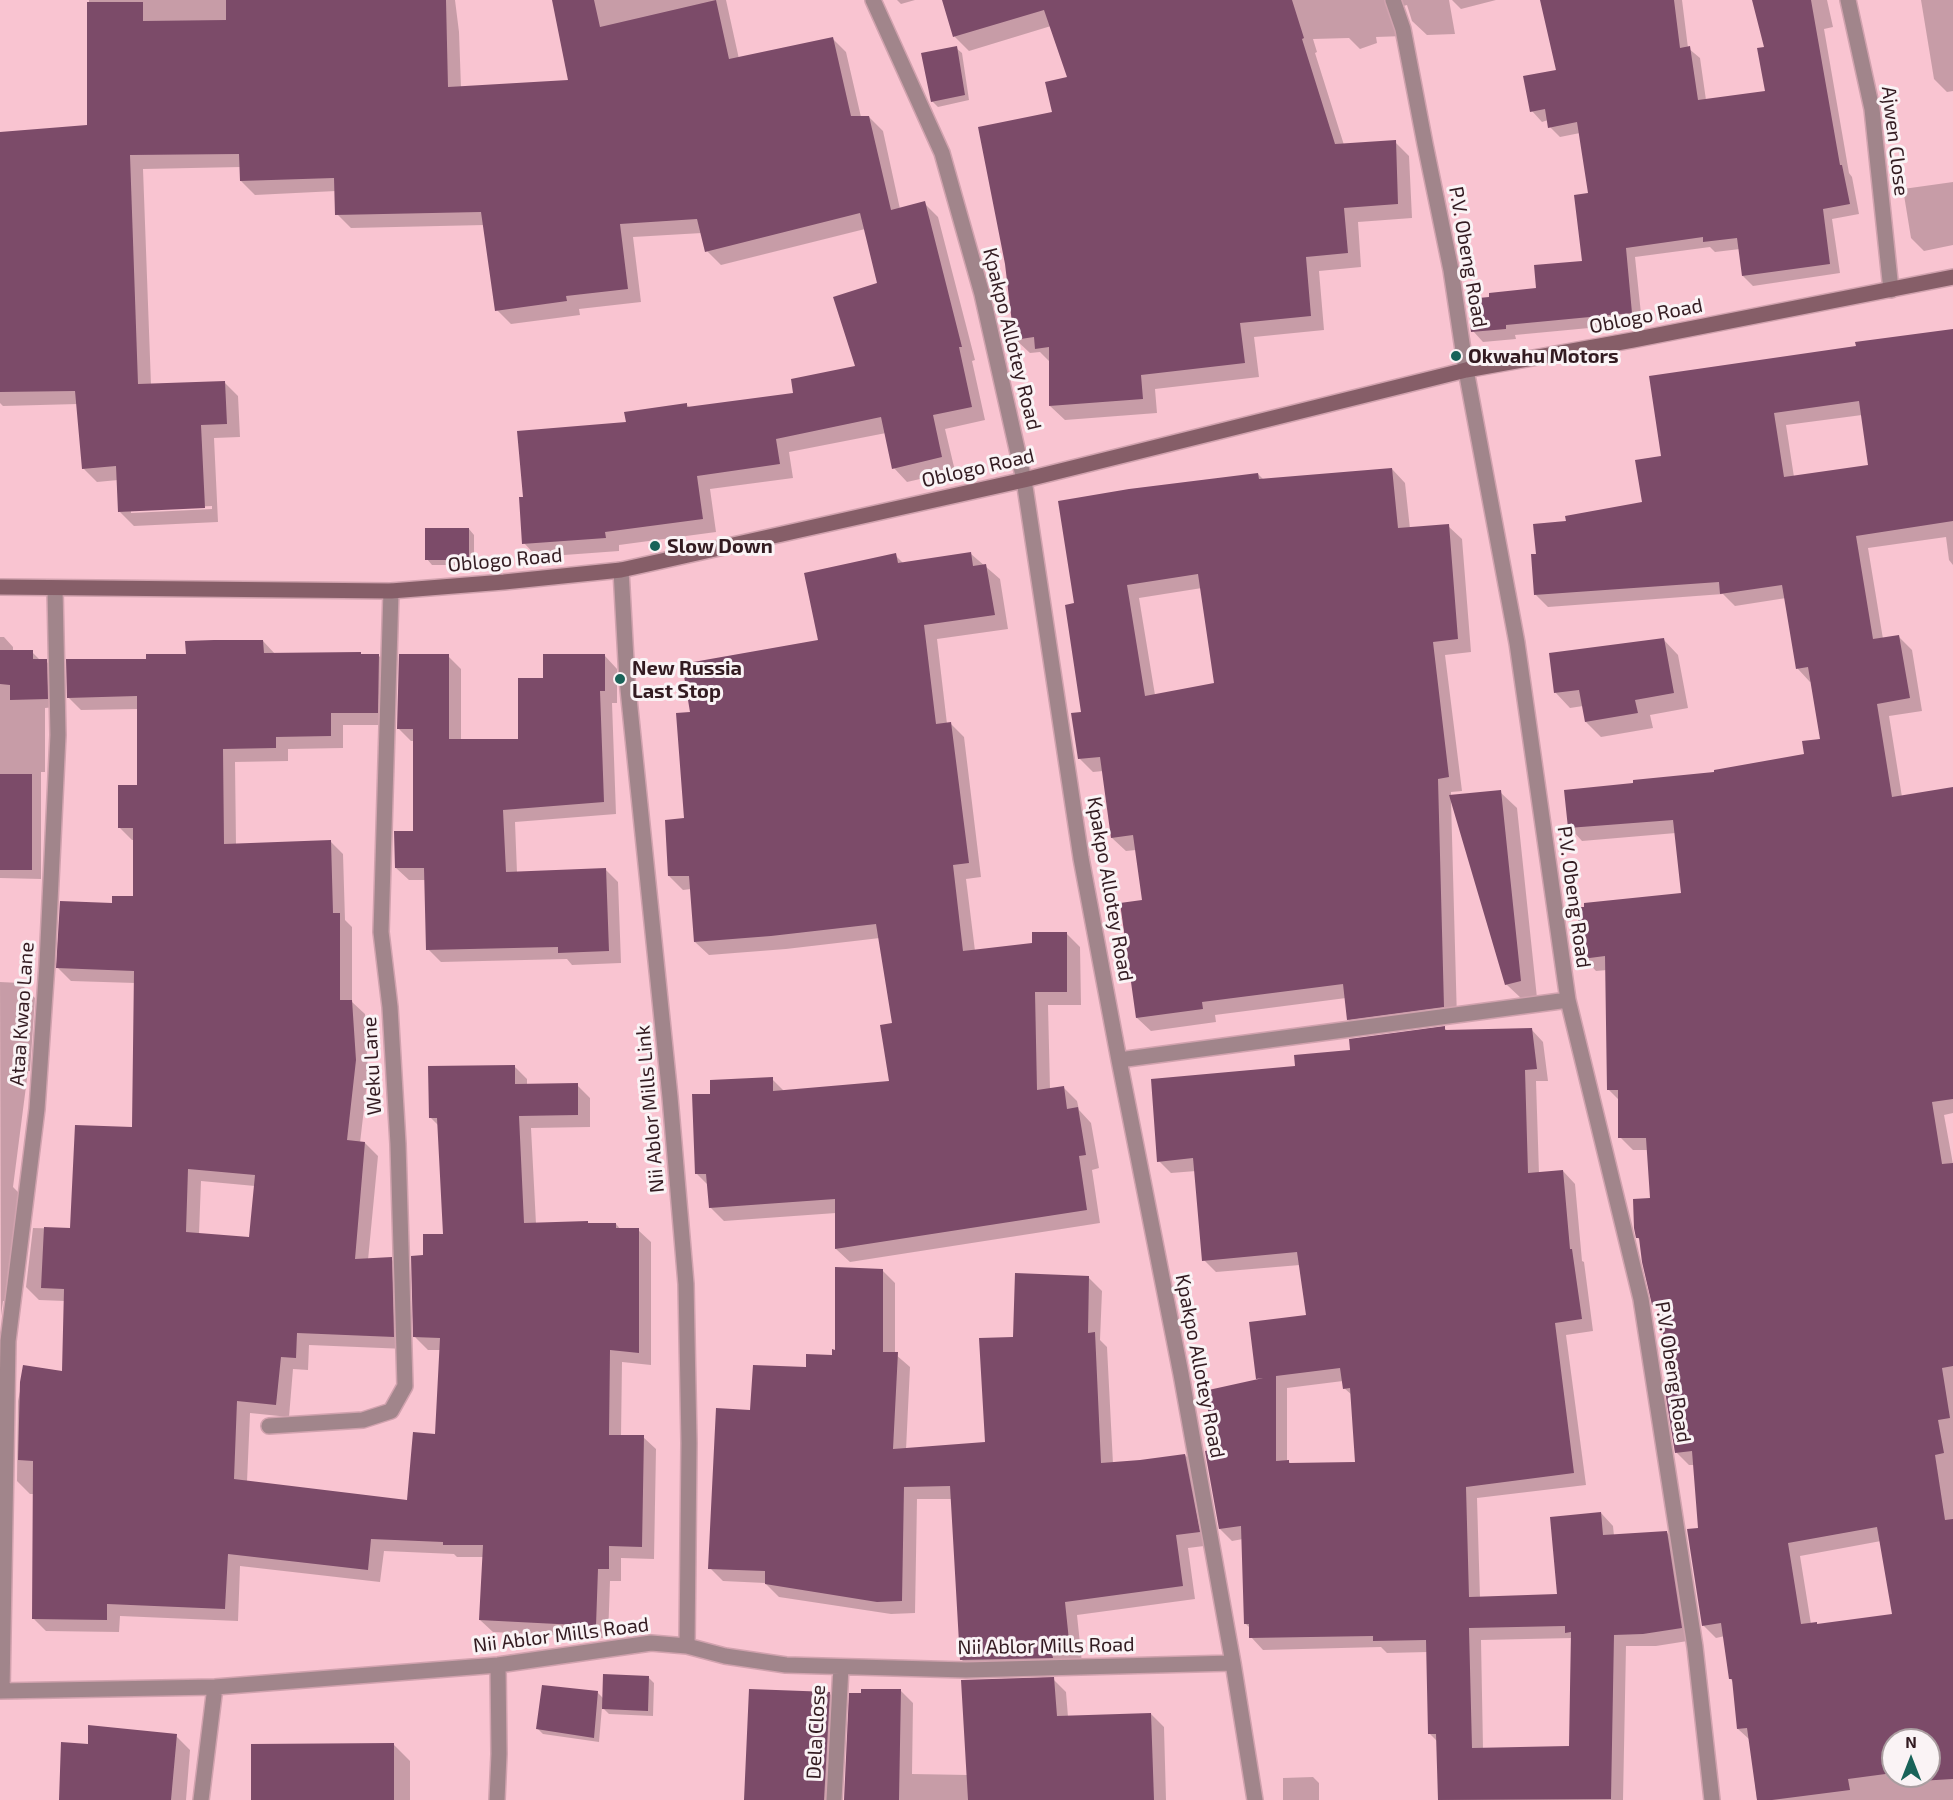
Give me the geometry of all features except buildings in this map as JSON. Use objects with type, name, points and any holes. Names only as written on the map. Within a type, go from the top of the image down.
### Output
[{"type":"main road","name":"Oblogo Road","points":[[0,588],[391,591],[621,570],[1024,480],[1466,370],[1644,338],[1953,277]]},
{"type":"street","name":"Kpakpo Allotey Road","points":[[873,0],[942,153],[982,294],[1024,480],[1081,858],[1181,1374],[1255,1800]]},
{"type":"street","name":"P.V. Obeng Road","points":[[1393,0],[1403,28],[1451,270],[1466,370],[1517,643],[1568,1000],[1641,1299],[1695,1647],[1712,1800]]},
{"type":"street","name":"Ajwen Close","points":[[1848,0],[1872,109],[1891,290]]},
{"type":"street","name":"Nii Ablor Mills Link","points":[[621,570],[627,679],[670,1097],[686,1284],[689,1443],[687,1646]]},
{"type":"street","name":"Ataa Kwao Lane","points":[[1,1691],[8,1341],[37,1109],[47,964],[58,735],[55,589]]},
{"type":"street","name":"Weku Lane","points":[[269,1426],[363,1420],[391,1411],[405,1386],[398,1144],[390,1007],[381,932],[391,591]]},
{"type":"street","points":[[1119,1060],[1568,1000]]},
{"type":"street","name":"Nii Ablor Mills Road","points":[[1,1691],[215,1687],[498,1665],[651,1643],[687,1646],[725,1656],[786,1665],[841,1667],[966,1670],[1233,1663]]},
{"type":"street","points":[[497,1800],[498,1665]]},
{"type":"street","name":"Dela Close","points":[[834,1800],[841,1667]]},
{"type":"street","points":[[201,1800],[215,1687]]},
{"type":"place","name":"Okwahu Motors","points":[[1456,356]]},
{"type":"place","name":"Slow Down","points":[[655,546]]},
{"type":"place","name":"New Russia Last Stop","points":[[620,679]]}]
